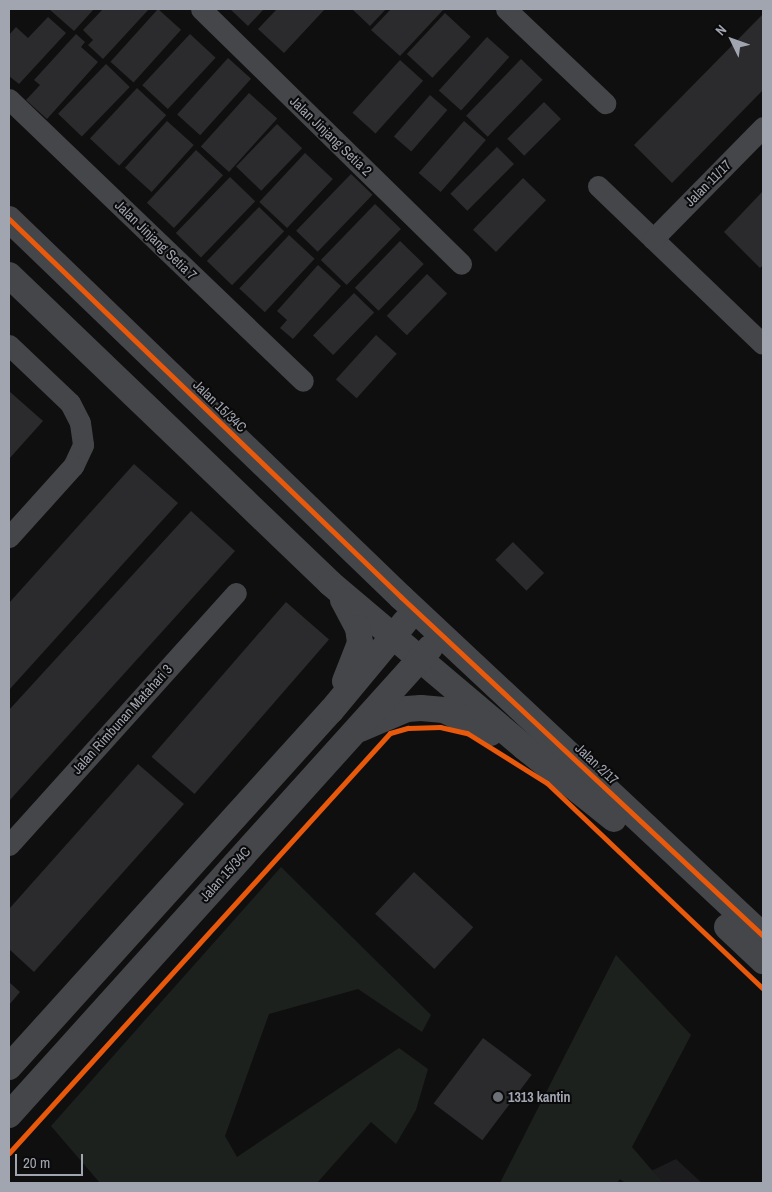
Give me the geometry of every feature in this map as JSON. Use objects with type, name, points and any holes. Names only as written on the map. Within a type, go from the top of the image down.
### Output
[{"type":"street","name":"Jalan Jinjang Setia 2","points":[[201,9],[461,264]]},
{"type":"street","points":[[506,9],[605,103]]},
{"type":"street","name":"Jalan Jinjang Setia 7","points":[[9,99],[303,381]]},
{"type":"street","name":"Jalan 11/17","points":[[653,239],[763,127]]},
{"type":"street","points":[[598,186],[763,344]]},
{"type":"street","name":"Jalan 15/34C","points":[[9,219],[415,610]]},
{"type":"street","points":[[9,275],[330,583],[524,747]]},
{"type":"street","points":[[9,345],[70,403],[80,423],[83,445],[73,466],[9,537]]},
{"type":"street","points":[[330,583],[350,608],[360,643],[331,711]]},
{"type":"street","name":"Jalan Rimbunan Matahari 3","points":[[9,845],[236,593]]},
{"type":"street","points":[[9,1067],[331,711],[415,610]]},
{"type":"street","name":"Jalan 2/17","points":[[415,610],[763,936]]},
{"type":"street","name":"Jalan 15/34C","points":[[9,1114],[352,732],[443,635]]},
{"type":"street","points":[[352,732],[407,709],[444,710],[524,747]]},
{"type":"street","name":"Jalan 2/17","points":[[524,747],[606,811],[763,961]]},
{"type":"shaded area","points":[[281,867],[431,1015],[422,1032],[358,989],[269,1014],[225,1136],[237,1157],[399,1048],[428,1069],[416,1110],[396,1144],[371,1122],[317,1183],[100,1183],[51,1126]]},
{"type":"shaded area","points":[[616,955],[691,1035],[632,1147],[663,1183],[625,1183],[620,1179],[617,1183],[500,1183]]},
{"type":"shaded area","points":[[676,1159],[702,1183],[626,1183]]},
{"type":"building","points":[[49,9],[94,9],[74,31]]},
{"type":"building","points":[[103,9],[149,9],[103,59],[88,45],[93,40],[83,30]]},
{"type":"building","points":[[158,9],[181,30],[134,83],[110,62]]},
{"type":"building","points":[[230,9],[264,9],[248,26]]},
{"type":"building","points":[[277,9],[325,9],[284,53],[258,29]]},
{"type":"building","points":[[352,9],[386,9],[370,26]]},
{"type":"building","points":[[391,9],[444,9],[400,56],[371,30]]},
{"type":"building","points":[[445,13],[471,37],[432,78],[407,54]]},
{"type":"building","points":[[763,14],[763,90],[672,183],[634,145]]},
{"type":"building","points":[[48,17],[66,33],[19,84],[9,76],[9,35],[16,27],[28,38]]},
{"type":"building","points":[[76,34],[85,42],[81,47],[98,62],[47,119],[26,100],[40,85],[34,80]]},
{"type":"building","points":[[190,34],[216,58],[168,109],[142,85]]},
{"type":"building","points":[[487,37],[509,57],[461,111],[439,91]]},
{"type":"building","points":[[228,58],[251,79],[200,135],[177,114]]},
{"type":"building","points":[[521,59],[543,80],[488,137],[466,116]]},
{"type":"building","points":[[400,60],[423,81],[376,134],[352,113]]},
{"type":"building","points":[[106,64],[130,87],[82,137],[58,114]]},
{"type":"building","points":[[137,88],[166,115],[119,166],[90,138]]},
{"type":"building","points":[[249,93],[277,118],[229,172],[201,147]]},
{"type":"building","points":[[430,95],[447,110],[411,152],[394,137]]},
{"type":"building","points":[[544,102],[561,119],[524,156],[507,139]]},
{"type":"building","points":[[167,121],[194,145],[152,192],[125,168]]},
{"type":"building","points":[[464,121],[486,140],[441,192],[419,173]]},
{"type":"building","points":[[277,124],[302,148],[261,191],[236,166]]},
{"type":"building","points":[[497,147],[514,164],[467,211],[450,194]]},
{"type":"building","points":[[196,150],[223,175],[174,228],[147,203]]},
{"type":"building","points":[[305,153],[333,179],[287,228],[259,202]]},
{"type":"building","points":[[351,174],[373,195],[318,252],[296,231]]},
{"type":"building","points":[[230,177],[255,201],[201,257],[176,233]]},
{"type":"building","points":[[523,178],[546,200],[496,252],[473,230]]},
{"type":"building","points":[[763,191],[763,265],[760,268],[724,232]]},
{"type":"building","points":[[375,204],[401,229],[347,285],[321,260]]},
{"type":"building","points":[[259,207],[284,231],[232,285],[207,261]]},
{"type":"building","points":[[289,235],[315,259],[265,312],[239,288]]},
{"type":"building","points":[[400,241],[424,264],[379,311],[355,288]]},
{"type":"building","points":[[318,265],[341,286],[293,339],[280,328],[287,320],[277,311]]},
{"type":"building","points":[[427,274],[447,293],[407,335],[387,316]]},
{"type":"building","points":[[354,293],[374,312],[333,355],[313,335]]},
{"type":"building","points":[[376,335],[397,354],[357,398],[336,380]]},
{"type":"building","points":[[9,391],[43,421],[9,459]]},
{"type":"building","points":[[134,464],[178,503],[9,690],[9,603]]},
{"type":"building","points":[[191,511],[235,551],[9,801],[9,710]]},
{"type":"building","points":[[513,542],[544,573],[526,591],[495,560]]},
{"type":"building","points":[[286,602],[329,639],[195,794],[152,757]]},
{"type":"building","points":[[138,764],[184,804],[34,972],[9,949],[9,909]]},
{"type":"building","points":[[414,872],[473,927],[434,969],[375,914]]},
{"type":"building","points":[[9,982],[20,992],[9,1005]]},
{"type":"building","points":[[483,1038],[532,1075],[482,1140],[434,1103]]},
{"type":"cycle path","points":[[9,219],[401,597],[763,936]]},
{"type":"cycle path","points":[[9,1153],[390,733],[408,728],[440,727],[467,733],[547,783],[763,989]]},
{"type":"place","name":"1313 kantin","points":[[498,1097]]}]
